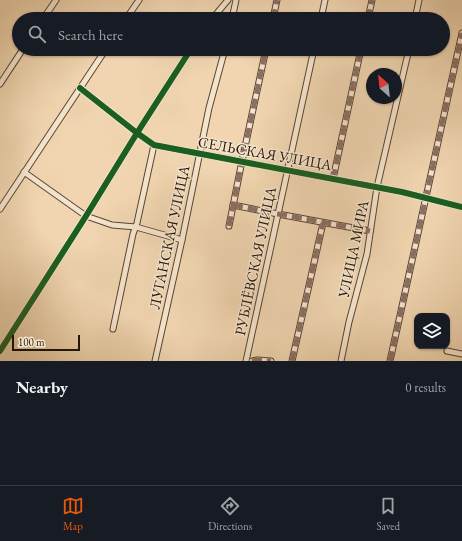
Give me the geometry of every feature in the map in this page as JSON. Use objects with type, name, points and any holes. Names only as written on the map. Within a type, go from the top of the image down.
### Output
[{"type":"street","points":[[48,12],[56,0]]},
{"type":"street","points":[[131,12],[139,0]]},
{"type":"street","points":[[218,12],[228,0]]},
{"type":"street","points":[[233,12],[236,0]]},
{"type":"street","points":[[274,12],[277,0]]},
{"type":"street","points":[[322,12],[325,0]]},
{"type":"street","points":[[369,12],[372,0]]},
{"type":"street","points":[[416,12],[419,0]]},
{"type":"street","points":[[390,361],[462,33]]},
{"type":"street","points":[[0,84],[18,56]]},
{"type":"street","points":[[0,209],[101,56]]},
{"type":"street","points":[[0,351],[186,56]]},
{"type":"street","name":"ЛУГАНСКАЯ УЛИЦА","points":[[155,361],[222,56]]},
{"type":"street","points":[[229,226],[264,56]]},
{"type":"street","name":"РУБЛЁВСКАЯ УЛИЦА","points":[[246,361],[312,56]]},
{"type":"street","points":[[333,179],[359,56]]},
{"type":"street","name":"УЛИЦА МИРА","points":[[341,361],[366,254],[377,187],[407,56]]},
{"type":"street","name":"СЕЛЬСКАЯ УЛИЦА","points":[[80,88],[154,145],[402,192],[462,207]]},
{"type":"street","points":[[113,329],[154,145]]},
{"type":"street","points":[[24,172],[86,216],[112,225],[136,228],[182,240]]},
{"type":"street","points":[[233,205],[370,231]]},
{"type":"street","points":[[292,361],[323,222]]},
{"type":"street","points":[[447,351],[462,354]]},
{"type":"street","points":[[252,361],[271,361]]},
{"type":"marked path","points":[[274,12],[277,0]]},
{"type":"marked path","points":[[369,12],[372,0]]},
{"type":"marked path","points":[[390,361],[462,33]]},
{"type":"marked path","points":[[229,226],[264,56]]},
{"type":"marked path","points":[[333,179],[359,56]]},
{"type":"marked path","points":[[233,205],[370,231]]},
{"type":"marked path","points":[[292,361],[323,223]]},
{"type":"marked path","points":[[252,361],[271,361]]},
{"type":"cycle path","points":[[0,351],[186,56]]},
{"type":"cycle path","points":[[80,88],[154,145],[402,192],[462,207]]}]
